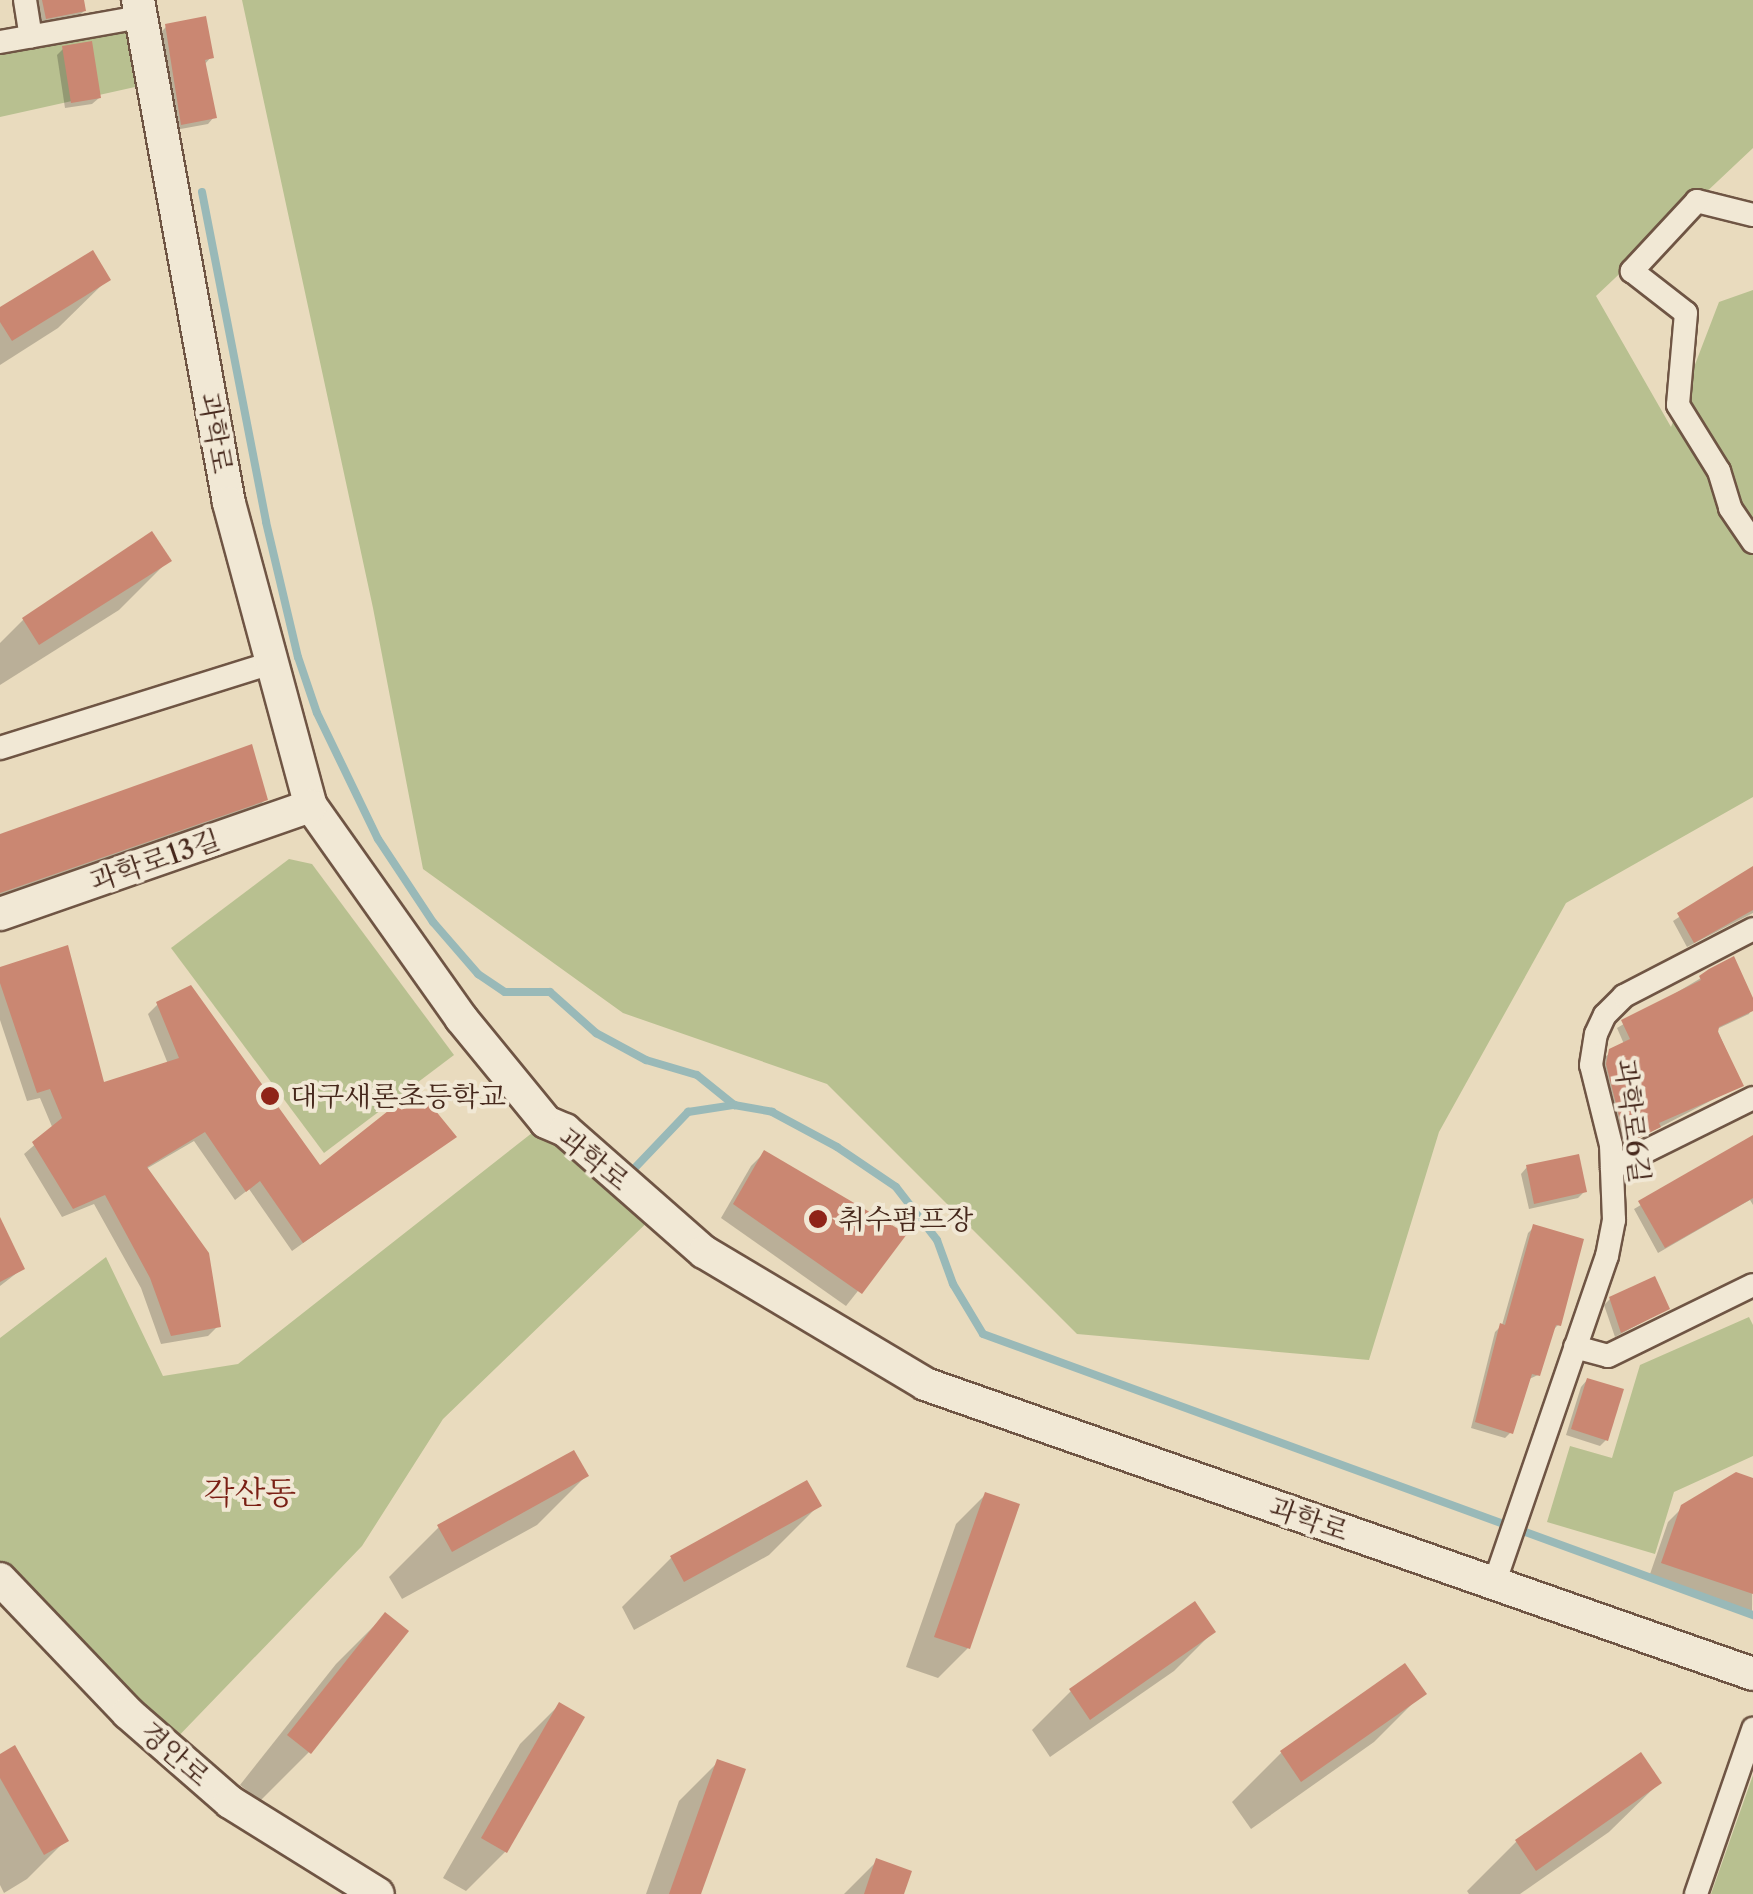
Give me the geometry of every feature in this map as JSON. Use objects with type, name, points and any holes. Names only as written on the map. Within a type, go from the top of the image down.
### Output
[{"type":"street","points":[[25,0],[31,37]]},
{"type":"street","points":[[0,42],[140,8]]},
{"type":"street","name":"과학로","points":[[140,8],[229,503],[310,806],[461,1018],[546,1122],[565,1130],[704,1252],[926,1384],[1753,1674]]},
{"type":"street","points":[[1753,215],[1697,201],[1632,272],[1686,312],[1678,405],[1719,471],[1730,508],[1753,542]]},
{"type":"street","points":[[0,748],[272,662]]},
{"type":"street","name":"과학로13길","points":[[0,914],[310,806]]},
{"type":"street","name":"과학로6길","points":[[1494,1584],[1607,1256],[1614,1220],[1611,1145],[1591,1065],[1596,1034],[1606,1015],[1624,996],[1753,929]]},
{"type":"street","points":[[1612,1168],[1753,1098]]},
{"type":"street","points":[[1576,1347],[1608,1356],[1752,1289]]},
{"type":"street","name":"경안로","points":[[0,1579],[128,1714],[230,1802],[378,1894]]},
{"type":"street","points":[[1696,1894],[1753,1729]]},
{"type":"green space","points":[[242,0],[1753,0],[1753,148],[1596,296],[1671,427],[1719,302],[1753,290],[1753,797],[1566,903],[1439,1132],[1369,1360],[1077,1334],[827,1084],[623,1013],[423,869],[373,608]]},
{"type":"green space","points":[[141,17],[153,83],[0,117],[0,42]]},
{"type":"green space","points":[[289,859],[312,864],[454,1055],[324,1153],[171,948]]},
{"type":"green space","points":[[546,1122],[658,1212],[443,1419],[362,1546],[169,1746],[0,1579],[0,1338],[106,1257],[163,1376],[238,1364]]},
{"type":"green space","points":[[1749,1317],[1753,1325],[1753,1456],[1674,1492],[1655,1554],[1547,1522],[1570,1446],[1612,1458],[1640,1365]]},
{"type":"green space","points":[[1753,1775],[1753,1894],[1711,1894]]},
{"type":"building","points":[[42,0],[84,0],[86,11],[46,19]]},
{"type":"building","points":[[206,16],[214,58],[205,60],[217,118],[181,125],[165,24]]},
{"type":"building","points":[[92,41],[101,98],[71,103],[62,46]]},
{"type":"building","points":[[93,250],[111,280],[12,341],[0,322],[0,307]]},
{"type":"building","points":[[152,531],[172,561],[39,645],[22,618]]},
{"type":"building","points":[[252,744],[268,800],[0,893],[0,834]]},
{"type":"building","points":[[1753,866],[1753,910],[1694,943],[1677,913]]},
{"type":"building","points":[[68,945],[104,1082],[179,1058],[156,1002],[191,985],[320,1165],[417,1088],[457,1137],[303,1243],[260,1181],[246,1192],[205,1132],[147,1167],[209,1253],[221,1327],[171,1336],[150,1278],[105,1195],[73,1209],[32,1142],[62,1118],[50,1089],[37,1093],[0,983],[0,967]]},
{"type":"building","points":[[1734,956],[1753,998],[1753,1011],[1719,1027],[1718,1032],[1744,1086],[1659,1123],[1661,1127],[1626,1144],[1606,1064],[1609,1049],[1630,1039],[1621,1020],[1701,980],[1699,976]]},
{"type":"building","points":[[1753,1135],[1753,1198],[1665,1248],[1638,1201]]},
{"type":"building","name":"취수펌프장","points":[[764,1150],[907,1234],[862,1294],[733,1204]]},
{"type":"building","points":[[1579,1154],[1587,1192],[1534,1204],[1526,1165]]},
{"type":"building","points":[[0,1217],[25,1269],[0,1282]]},
{"type":"building","points":[[1533,1224],[1584,1239],[1561,1326],[1556,1325],[1540,1376],[1532,1374],[1513,1434],[1475,1422],[1500,1323],[1505,1325]]},
{"type":"building","points":[[1655,1276],[1670,1309],[1621,1333],[1609,1297]]},
{"type":"building","points":[[1587,1378],[1624,1389],[1608,1441],[1571,1429]]},
{"type":"building","points":[[574,1450],[589,1476],[452,1552],[437,1525]]},
{"type":"building","points":[[1736,1472],[1753,1478],[1753,1594],[1661,1563],[1681,1505]]},
{"type":"building","points":[[807,1480],[822,1506],[684,1582],[670,1556]]},
{"type":"building","points":[[985,1492],[1020,1504],[970,1649],[934,1637]]},
{"type":"building","points":[[1195,1601],[1216,1632],[1090,1720],[1069,1689]]},
{"type":"building","points":[[385,1612],[409,1631],[311,1754],[287,1735]]},
{"type":"building","points":[[1405,1663],[1427,1694],[1301,1782],[1280,1751]]},
{"type":"building","points":[[559,1702],[585,1717],[507,1853],[481,1838]]},
{"type":"building","points":[[15,1745],[69,1841],[44,1855],[0,1778],[0,1754]]},
{"type":"building","points":[[1641,1752],[1662,1783],[1536,1871],[1515,1840]]},
{"type":"building","points":[[717,1759],[746,1769],[701,1894],[669,1894]]},
{"type":"building","points":[[876,1858],[912,1871],[904,1894],[864,1894]]},
{"type":"waterway","points":[[202,192],[266,522],[298,657],[317,713],[378,839],[433,922],[478,974],[505,992],[550,992],[596,1033],[646,1060],[697,1075],[734,1105],[772,1112],[837,1147],[896,1187],[937,1240],[953,1284],[983,1334],[1753,1615]]},
{"type":"waterway","points":[[629,1174],[688,1112],[734,1105]]},
{"type":"place","name":"대구새론초등학교","points":[[270,1096]]},
{"type":"place","name":"취수펌프장","points":[[818,1219]]},
{"type":"district","name":"각산동","points":[[250,1493]]}]
